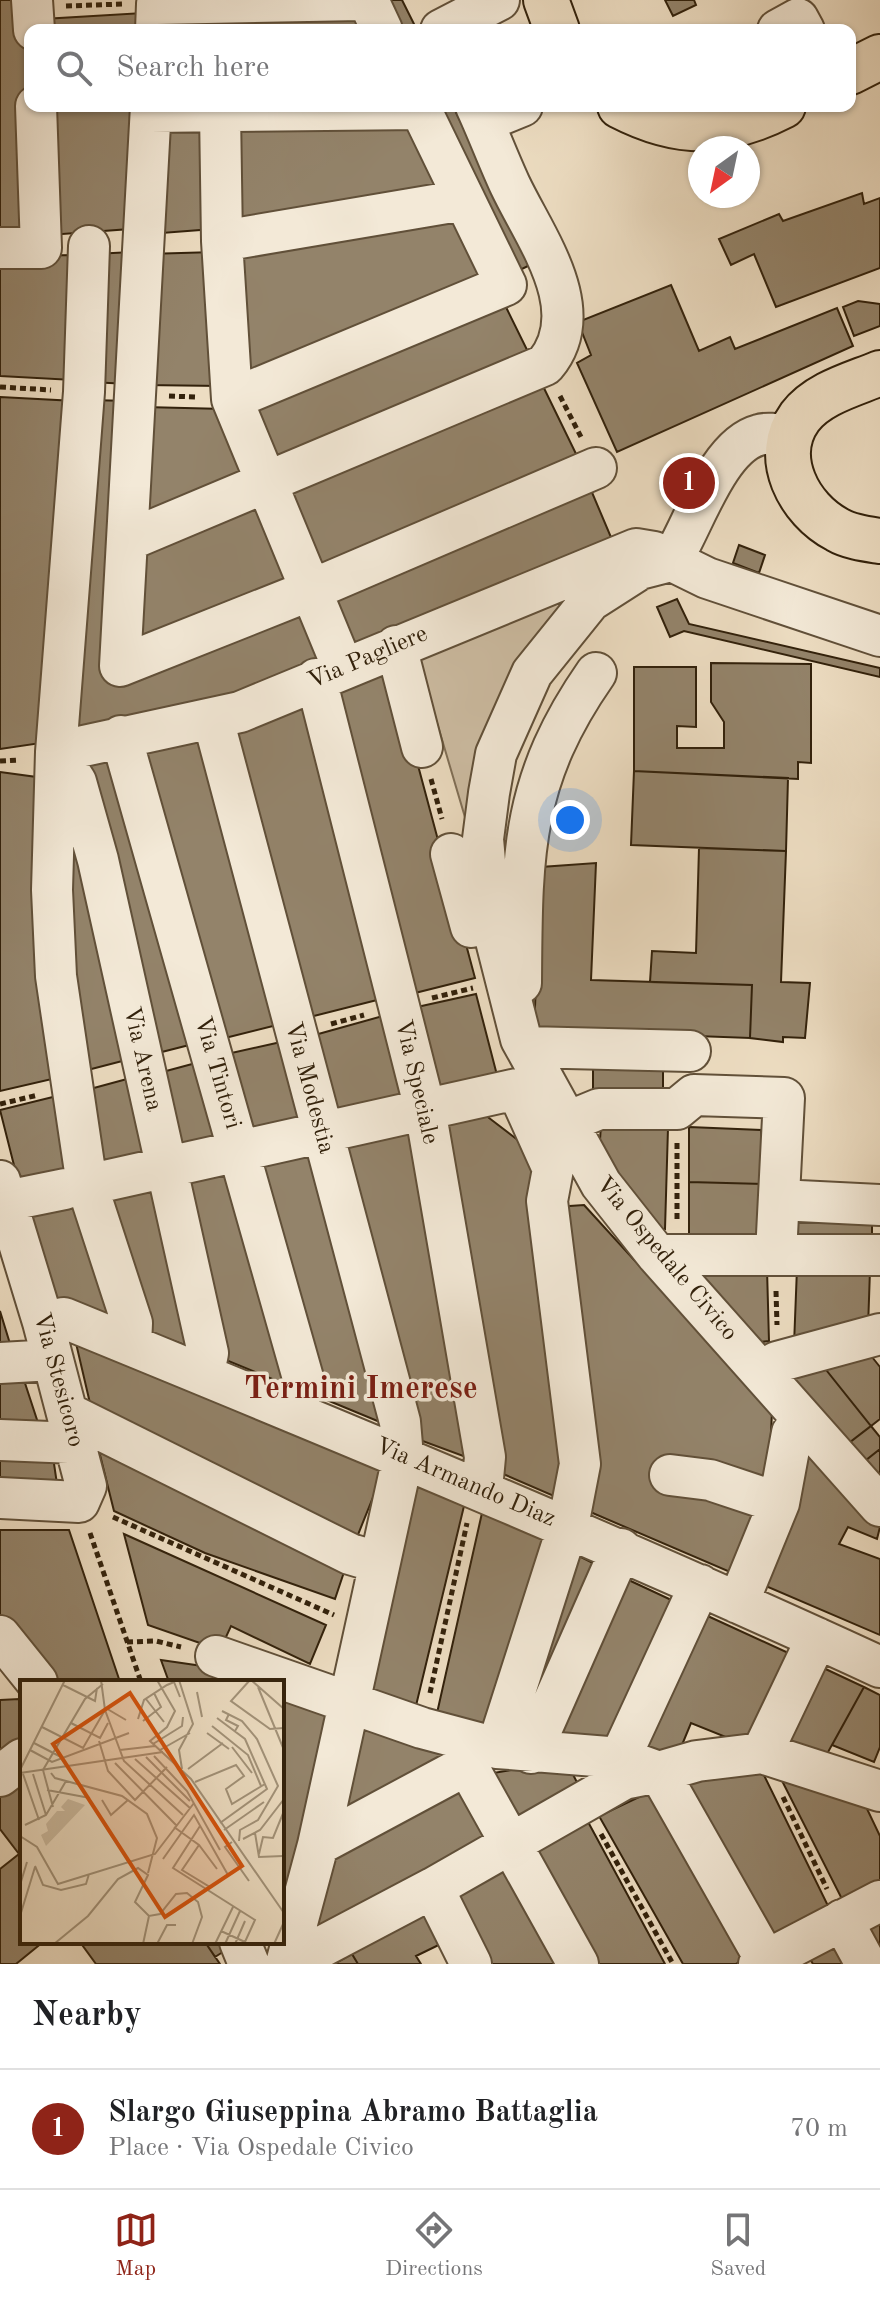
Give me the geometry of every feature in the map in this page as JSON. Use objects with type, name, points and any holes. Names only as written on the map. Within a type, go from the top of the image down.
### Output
[{"type":"main road","points":[[546,0],[555,24]]},
{"type":"main road","points":[[856,69],[880,57]]},
{"type":"main road","points":[[634,112],[669,127],[712,129],[755,121],[772,112]]},
{"type":"main road","points":[[880,373],[814,403],[800,418],[791,436],[788,456],[790,476],[801,496],[817,514],[839,531],[880,541]]},
{"type":"street","points":[[156,17],[361,0]]},
{"type":"street","points":[[368,0],[379,24]]},
{"type":"street","points":[[425,0],[437,24]]},
{"type":"street","points":[[452,24],[499,0]]},
{"type":"street","points":[[0,248],[41,248],[36,112]]},
{"type":"street","points":[[151,112],[141,244],[129,540],[120,666],[311,590],[596,468]]},
{"type":"street","name":"Via Speciale","points":[[220,112],[222,241],[232,399],[311,590],[330,674],[425,1109],[485,1457],[476,1502]]},
{"type":"street","points":[[232,399],[506,285],[422,112]]},
{"type":"street","points":[[129,540],[545,365],[560,348],[563,318],[558,282],[509,184],[480,114]]},
{"type":"street","points":[[222,241],[464,200]]},
{"type":"street","points":[[89,246],[84,392],[56,752],[52,890],[56,976],[76,1187],[132,1323],[131,1345]]},
{"type":"street","points":[[671,561],[687,535],[707,488],[733,453],[759,435],[791,436]]},
{"type":"street","name":"Via Pagliere","points":[[56,752],[240,712],[636,549],[654,552],[707,578],[880,636]]},
{"type":"street","name":"Via Ospedale Civico","points":[[671,561],[640,569],[590,601],[569,623],[532,673],[496,754],[483,839],[490,917],[504,980],[524,1043],[601,1184],[671,1264],[769,1367],[803,1422],[880,1506]]},
{"type":"street","points":[[396,646],[422,747]]},
{"type":"street","points":[[596,673],[559,729],[535,797],[522,866],[524,1043],[690,1051]]},
{"type":"street","name":"Via Modestia","points":[[213,719],[400,1422],[403,1457]]},
{"type":"street","name":"Via Tintori","points":[[121,736],[303,1378],[297,1412]]},
{"type":"street","name":"Via Arena","points":[[56,752],[76,782],[98,860],[208,1353],[204,1373]]},
{"type":"street","points":[[451,854],[486,985],[504,980]]},
{"type":"street","points":[[3,1191],[76,1187],[517,1089],[553,1169],[586,1195],[662,1278],[676,1284],[671,1264],[776,1254],[880,1255]]},
{"type":"street","points":[[565,1123],[599,1109],[677,1109],[694,1095],[784,1098],[776,1254]]},
{"type":"street","points":[[514,1751],[580,1464],[547,1201],[553,1169]]},
{"type":"street","name":"Via Stesicoro","points":[[3,1191],[43,1322],[86,1486],[79,1502]]},
{"type":"street","points":[[779,1200],[880,1205]]},
{"type":"street","name":"Via Armando Diaz","points":[[43,1322],[64,1318],[204,1373],[403,1457],[476,1502],[568,1526],[880,1667]]},
{"type":"street","points":[[769,1367],[875,1343]]},
{"type":"street","points":[[0,1363],[53,1360]]},
{"type":"street","points":[[738,1603],[779,1503],[792,1433],[803,1422]]},
{"type":"street","points":[[0,1440],[71,1428],[350,1554],[377,1562]]},
{"type":"street","points":[[287,1964],[318,1845],[377,1562],[403,1457]]},
{"type":"street","points":[[670,1475],[710,1480],[779,1503]]},
{"type":"street","points":[[0,1498],[79,1502]]},
{"type":"street","points":[[514,1751],[621,1549]]},
{"type":"street","points":[[620,1758],[700,1585]]},
{"type":"street","points":[[0,1636],[22,1680]]},
{"type":"street","points":[[762,1753],[817,1638]]},
{"type":"street","points":[[216,1656],[422,1728],[514,1751],[620,1758],[659,1772],[764,1963],[880,1901]]},
{"type":"street","points":[[287,1964],[433,1888],[624,1779],[697,1761],[762,1753],[874,1798]]},
{"type":"street","points":[[0,1776],[20,1761]]},
{"type":"street","points":[[318,1845],[467,1765],[578,1964]]},
{"type":"street","points":[[433,1888],[471,1964]]},
{"type":"street","points":[[842,1920],[866,1964]]},
{"type":"street","points":[[241,1944],[249,1964]]},
{"type":"path","points":[[33,12],[156,17]]},
{"type":"path","points":[[422,747],[451,854]]},
{"type":"path","points":[[671,1264],[677,1109]]},
{"type":"path","points":[[769,1367],[776,1254]]},
{"type":"path","points":[[79,1502],[259,1585],[364,1627]]},
{"type":"path","points":[[79,1502],[140,1680]]},
{"type":"path","points":[[422,1728],[476,1502]]},
{"type":"path","points":[[127,1642],[156,1641],[216,1656]]},
{"type":"path","points":[[762,1753],[842,1920]]},
{"type":"path","points":[[583,1802],[673,1964]]},
{"type":"shaded area","points":[[605,575],[470,834],[416,652]]},
{"type":"building","points":[[0,0],[24,0],[29,235],[0,236]]},
{"type":"building","points":[[386,0],[402,0],[414,24],[398,24]]},
{"type":"building","points":[[665,0],[694,0],[696,5],[673,16]]},
{"type":"building","points":[[363,8],[370,24],[163,24],[164,12]]},
{"type":"building","points":[[143,13],[142,24],[43,24],[43,19]]},
{"type":"building","points":[[45,112],[138,112],[130,229],[49,235]]},
{"type":"building","points":[[441,112],[456,112],[530,265],[518,271]]},
{"type":"building","points":[[415,117],[450,191],[234,227],[227,122]]},
{"type":"building","points":[[156,120],[213,122],[213,229],[149,234]]},
{"type":"building","points":[[862,193],[864,204],[880,198],[880,268],[776,307],[754,254],[731,265],[719,239],[779,214],[783,221]]},
{"type":"building","points":[[458,212],[494,279],[240,385],[229,251]]},
{"type":"building","points":[[132,252],[128,384],[91,382],[94,254]]},
{"type":"building","points":[[215,252],[221,386],[144,385],[147,254]]},
{"type":"building","points":[[80,255],[73,380],[0,376],[0,256]]},
{"type":"building","points":[[671,285],[699,351],[730,337],[735,349],[837,308],[853,346],[617,452],[577,363],[591,355],[578,322]]},
{"type":"building","points":[[501,297],[533,362],[271,473],[243,403]]},
{"type":"building","points":[[858,301],[880,304],[880,326],[854,336],[843,307]]},
{"type":"building","points":[[540,380],[580,462],[316,575],[276,487]]},
{"type":"building","points":[[0,397],[75,401],[48,742],[0,749]]},
{"type":"building","points":[[90,400],[129,401],[113,678],[304,602],[324,659],[208,706],[68,737]]},
{"type":"building","points":[[144,407],[225,409],[255,478],[139,525]]},
{"type":"building","points":[[588,483],[613,542],[347,651],[324,592]]},
{"type":"building","points":[[261,495],[298,583],[130,654],[138,546]]},
{"type":"building","points":[[739,545],[765,555],[759,573],[733,563]]},
{"type":"building","points":[[677,599],[689,624],[880,668],[880,677],[684,631],[670,637],[657,607]]},
{"type":"building","points":[[390,661],[475,978],[403,996],[325,685]]},
{"type":"building","points":[[711,663],[811,664],[811,763],[798,762],[798,779],[634,771],[634,667],[696,667],[696,727],[677,726],[677,748],[724,748],[724,722],[711,702]]},
{"type":"building","points":[[309,695],[385,998],[298,1020],[226,729]]},
{"type":"building","points":[[206,728],[281,1024],[217,1040],[133,745]]},
{"type":"building","points":[[114,747],[201,1042],[150,1055],[77,753]]},
{"type":"building","points":[[634,771],[788,778],[786,851],[631,845]]},
{"type":"building","points":[[0,772],[51,779],[65,1076],[0,1091]]},
{"type":"building","points":[[62,787],[130,1059],[80,1072]]},
{"type":"building","points":[[699,848],[786,851],[781,982],[810,983],[805,1038],[783,1037],[783,1042],[750,1038],[752,985],[650,982],[652,951],[696,953]]},
{"type":"building","points":[[596,863],[591,980],[752,985],[750,1038],[534,1030],[541,867]]},
{"type":"building","points":[[476,994],[498,1079],[429,1094],[408,1009]]},
{"type":"building","points":[[390,1014],[409,1100],[325,1121],[304,1038]]},
{"type":"building","points":[[290,1040],[312,1125],[244,1140],[218,1056]]},
{"type":"building","points":[[207,1060],[228,1143],[173,1157],[155,1074]]},
{"type":"building","points":[[593,1062],[663,1064],[663,1098],[593,1097]]},
{"type":"building","points":[[138,1076],[157,1157],[93,1174],[79,1092]]},
{"type":"building","points":[[69,1093],[78,1174],[20,1189],[0,1110]]},
{"type":"building","points":[[476,1108],[527,1147],[540,1218],[563,1500],[494,1470],[441,1117]]},
{"type":"building","points":[[417,1121],[474,1460],[409,1436],[332,1140]]},
{"type":"building","points":[[601,1125],[668,1128],[665,1229],[655,1230],[599,1155]]},
{"type":"building","points":[[689,1127],[761,1130],[764,1184],[689,1182]]},
{"type":"building","points":[[314,1143],[392,1427],[317,1396],[248,1156]]},
{"type":"building","points":[[232,1159],[292,1387],[221,1358],[177,1173]]},
{"type":"building","points":[[162,1176],[198,1350],[139,1328],[96,1190]]},
{"type":"building","points":[[689,1182],[764,1184],[766,1239],[689,1236]]},
{"type":"building","points":[[83,1197],[122,1323],[56,1299],[27,1206]]},
{"type":"building","points":[[584,1205],[772,1411],[769,1476],[662,1468],[764,1513],[737,1575],[581,1508],[555,1207]]},
{"type":"building","points":[[793,1211],[872,1212],[872,1241],[793,1239]]},
{"type":"building","points":[[797,1268],[870,1270],[868,1328],[794,1345]]},
{"type":"building","points":[[702,1269],[767,1269],[769,1341],[761,1342],[703,1280]]},
{"type":"building","points":[[0,1311],[11,1347],[0,1347]]},
{"type":"building","points":[[75,1339],[386,1465],[353,1547],[93,1416]]},
{"type":"building","points":[[868,1352],[880,1367],[880,1419],[871,1426],[819,1361]]},
{"type":"building","points":[[819,1361],[871,1426],[849,1443],[786,1372]]},
{"type":"building","points":[[0,1370],[21,1371],[41,1432],[0,1431]]},
{"type":"building","points":[[871,1426],[880,1437],[880,1449],[865,1461],[849,1443]]},
{"type":"building","points":[[95,1435],[347,1563],[335,1599],[205,1553],[114,1511]]},
{"type":"building","points":[[0,1449],[52,1450],[57,1484],[0,1484]]},
{"type":"building","points":[[808,1449],[880,1527],[877,1539],[848,1527],[839,1544],[880,1559],[880,1635],[761,1584]]},
{"type":"building","points":[[880,1449],[880,1478],[865,1461]]},
{"type":"building","points":[[408,1481],[464,1506],[414,1714],[358,1696]]},
{"type":"building","points":[[482,1513],[551,1543],[493,1737],[435,1722]]},
{"type":"building","points":[[0,1530],[69,1530],[119,1680],[49,1680],[0,1623]]},
{"type":"building","points":[[124,1534],[326,1625],[310,1664],[231,1626],[220,1650],[148,1625]]},
{"type":"building","points":[[567,1550],[605,1569],[530,1741],[510,1735]]},
{"type":"building","points":[[620,1576],[680,1604],[616,1747],[546,1740]]},
{"type":"building","points":[[699,1612],[795,1656],[753,1748],[691,1723],[677,1757],[639,1748]]},
{"type":"building","points":[[161,1660],[223,1669],[253,1680],[168,1680]]},
{"type":"building","points":[[817,1665],[864,1687],[822,1763],[778,1738]]},
{"type":"building","points":[[864,1687],[880,1695],[880,1747],[874,1762],[832,1745]]},
{"type":"building","points":[[284,1691],[334,1709],[284,1916]]},
{"type":"building","points":[[19,1699],[20,1748],[0,1764],[0,1700]]},
{"type":"building","points":[[353,1711],[447,1745],[457,1761],[335,1816]]},
{"type":"building","points":[[566,1761],[582,1792],[511,1833],[481,1775]]},
{"type":"building","points":[[758,1763],[833,1916],[768,1947],[676,1780]]},
{"type":"building","points":[[774,1765],[859,1792],[880,1836],[880,1891],[847,1909]]},
{"type":"building","points":[[20,1771],[19,1854],[0,1829],[0,1787]]},
{"type":"building","points":[[463,1774],[499,1839],[315,1941],[325,1852]]},
{"type":"building","points":[[660,1787],[754,1955],[736,1964],[683,1964],[599,1816]]},
{"type":"building","points":[[587,1820],[665,1964],[587,1964],[523,1854]]},
{"type":"building","points":[[19,1854],[20,1944],[41,1944],[16,1964],[0,1964],[0,1869]]},
{"type":"building","points":[[512,1862],[568,1964],[484,1964],[449,1896]]},
{"type":"building","points":[[434,1906],[451,1939],[416,1956],[421,1964],[358,1964],[352,1954]]},
{"type":"building","points":[[880,1913],[880,1964],[854,1927]]},
{"type":"building","points":[[840,1931],[846,1964],[813,1964],[804,1949]]},
{"type":"building","points":[[81,1944],[206,1944],[220,1964],[96,1964]]},
{"type":"building","points":[[206,1944],[223,1944],[226,1950],[215,1957]]},
{"type":"building","points":[[352,1954],[358,1964],[334,1964]]},
{"type":"place","name":"Slargo Giuseppina Abramo Battaglia","points":[[689,483]]},
{"type":"district","name":"Termini Imerese","points":[[361,1390]]}]
